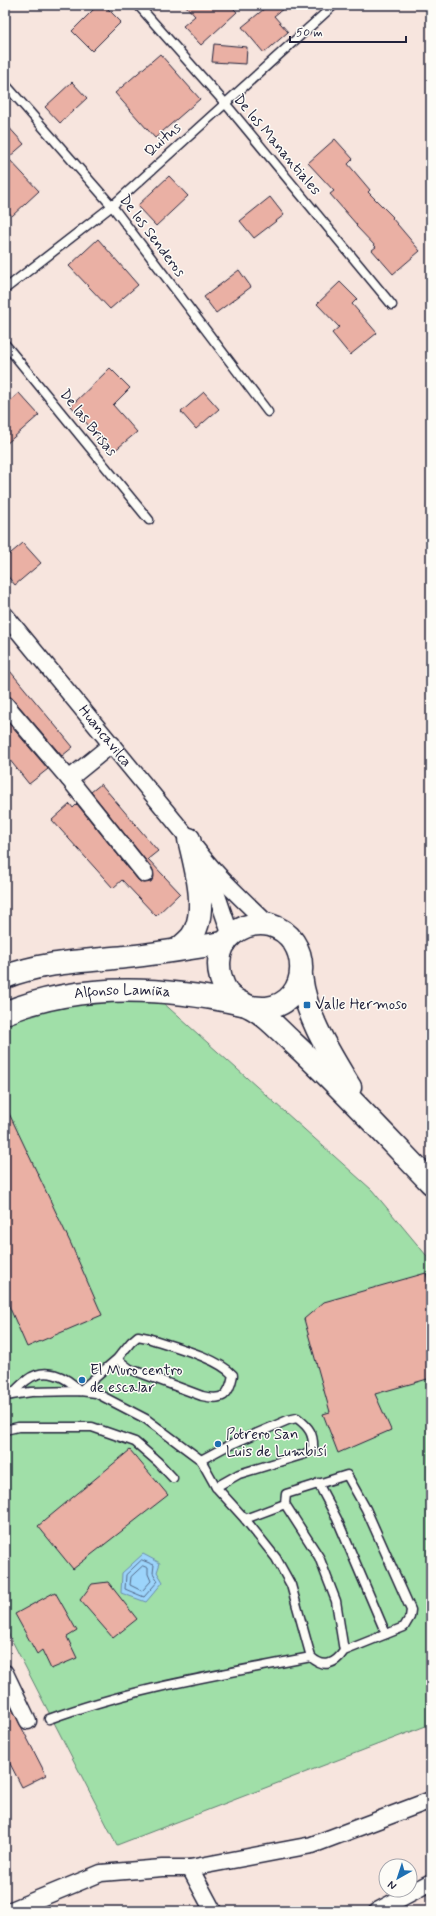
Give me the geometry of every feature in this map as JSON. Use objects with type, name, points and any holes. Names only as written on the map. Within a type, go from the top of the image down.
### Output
[{"type":"street","name":"Huancavilca","points":[[5,614],[189,838],[203,859],[236,894],[270,926]]},
{"type":"street","points":[[5,704],[69,779],[145,874]]},
{"type":"street","points":[[69,779],[112,744]]},
{"type":"street","points":[[178,949],[192,935],[198,921],[200,894],[189,838]]},
{"type":"street","name":"Huancavilca","points":[[203,859],[215,886],[228,939]]},
{"type":"street","points":[[5,977],[45,966],[79,960],[126,957],[228,939],[249,926],[270,926],[285,932],[296,944],[302,959],[301,976],[307,1005],[331,1056],[354,1092],[397,1148]]},
{"type":"street","points":[[228,939],[219,959],[220,977],[228,993],[247,1006],[326,1075],[397,1148],[428,1176]]},
{"type":"street","points":[[247,1006],[268,1008],[283,1002],[295,990],[301,976]]},
{"type":"street","name":"Alfonso Lamiña","points":[[5,1013],[26,1004],[68,995],[135,990],[200,996],[247,1006]]},
{"type":"street","points":[[5,1673],[28,1721]]},
{"type":"street","points":[[9,1911],[100,1873],[162,1868],[190,1868],[312,1845],[431,1800]]},
{"type":"street","points":[[190,1868],[213,1911]]},
{"type":"street","points":[[376,1911],[431,1882]]},
{"type":"lane","name":"De los Manantiales","points":[[138,5],[225,103],[392,305]]},
{"type":"lane","name":"Quitus","points":[[5,289],[112,206],[334,5]]},
{"type":"lane","name":"De los Senderos","points":[[5,84],[112,206],[268,412]]},
{"type":"lane","name":"De las Brisas","points":[[5,344],[149,520]]},
{"type":"lane","points":[[80,1391],[117,1359],[138,1336],[148,1338],[226,1368],[233,1375],[227,1394],[220,1398],[208,1397],[180,1389],[130,1369],[117,1359]]},
{"type":"lane","points":[[8,1396],[27,1379],[45,1372],[71,1380],[80,1391]]},
{"type":"lane","points":[[8,1396],[32,1392],[80,1391],[96,1393],[146,1419],[201,1460],[216,1487],[245,1519],[276,1558],[291,1584],[311,1657],[316,1662],[331,1664],[338,1660],[344,1651],[404,1627],[410,1617],[411,1610],[366,1509],[347,1475],[286,1494],[285,1504],[319,1557],[336,1601],[344,1651]]},
{"type":"lane","points":[[201,1460],[226,1446],[288,1420],[297,1418],[308,1426],[314,1438],[313,1449],[305,1454],[239,1474],[216,1487]]},
{"type":"lane","points":[[5,1430],[18,1427],[92,1427],[135,1442],[158,1462],[173,1478]]},
{"type":"lane","points":[[318,1483],[337,1519],[386,1634]]},
{"type":"lane","points":[[245,1519],[285,1504]]},
{"type":"lane","points":[[49,1719],[89,1704],[177,1684],[311,1657]]},
{"type":"green space","name":"Potrero San Luis de Lumbisí","points":[[160,1000],[372,1190],[431,1261],[431,1724],[117,1845],[5,1627],[5,1015],[26,1004]]},
{"type":"water","points":[[143,1554],[160,1563],[157,1572],[163,1582],[146,1602],[121,1593],[122,1573]]},
{"type":"building","points":[[98,5],[104,5],[121,22],[92,51],[72,31]]},
{"type":"building","points":[[185,5],[230,5],[237,12],[201,45],[183,26],[195,16]]},
{"type":"building","points":[[269,5],[288,5],[274,16],[288,32],[264,53],[242,27]]},
{"type":"building","points":[[214,44],[247,47],[246,64],[212,62]]},
{"type":"building","points":[[160,54],[200,99],[155,138],[115,93]]},
{"type":"building","points":[[72,82],[87,98],[60,123],[45,107]]},
{"type":"building","points":[[5,123],[24,144],[8,158],[39,191],[12,216],[5,208]]},
{"type":"building","points":[[335,139],[353,159],[348,164],[370,190],[368,192],[393,217],[392,218],[420,251],[393,274],[372,250],[376,247],[356,226],[357,225],[330,194],[334,191],[308,163]]},
{"type":"building","points":[[169,176],[188,196],[156,226],[137,206]]},
{"type":"building","points":[[270,197],[284,215],[254,238],[240,221]]},
{"type":"building","points":[[98,239],[138,285],[110,309],[69,266]]},
{"type":"building","points":[[239,270],[251,287],[216,313],[204,297]]},
{"type":"building","points":[[340,282],[357,299],[352,304],[377,333],[350,355],[332,333],[339,327],[317,304]]},
{"type":"building","points":[[110,368],[130,388],[113,405],[137,432],[113,452],[71,406]]},
{"type":"building","points":[[204,392],[219,409],[196,429],[181,412]]},
{"type":"building","points":[[19,393],[39,415],[5,445],[5,405]]},
{"type":"building","points":[[23,543],[41,563],[15,585],[5,573],[5,558]]},
{"type":"building","points":[[5,665],[73,747],[62,756],[12,698],[5,695]]},
{"type":"building","points":[[5,719],[48,769],[29,784],[5,754]]},
{"type":"building","points":[[101,784],[158,851],[148,859],[180,893],[156,916],[122,880],[113,888],[52,820],[70,804],[73,808],[77,804],[138,880],[142,883],[151,882],[154,877],[152,868],[91,792]]},
{"type":"building","points":[[5,1105],[71,1244],[102,1315],[27,1347],[5,1297]]},
{"type":"building","points":[[426,1273],[431,1290],[431,1378],[375,1394],[391,1430],[338,1453],[323,1414],[330,1412],[304,1319],[324,1302]]},
{"type":"building","points":[[130,1450],[168,1495],[73,1569],[38,1526]]},
{"type":"building","points":[[108,1582],[137,1619],[113,1638],[80,1600],[92,1584]]},
{"type":"building","points":[[55,1592],[77,1631],[67,1637],[77,1658],[51,1669],[42,1650],[37,1654],[15,1614]]},
{"type":"building","points":[[5,1695],[46,1775],[22,1787],[5,1754]]},
{"type":"place","name":"Valle Hermoso","points":[[307,1005]]},
{"type":"place","name":"El Muro centro de escalar","points":[[82,1380]]},
{"type":"place","name":"Potrero San Luis de Lumbisí","points":[[218,1444]]}]
